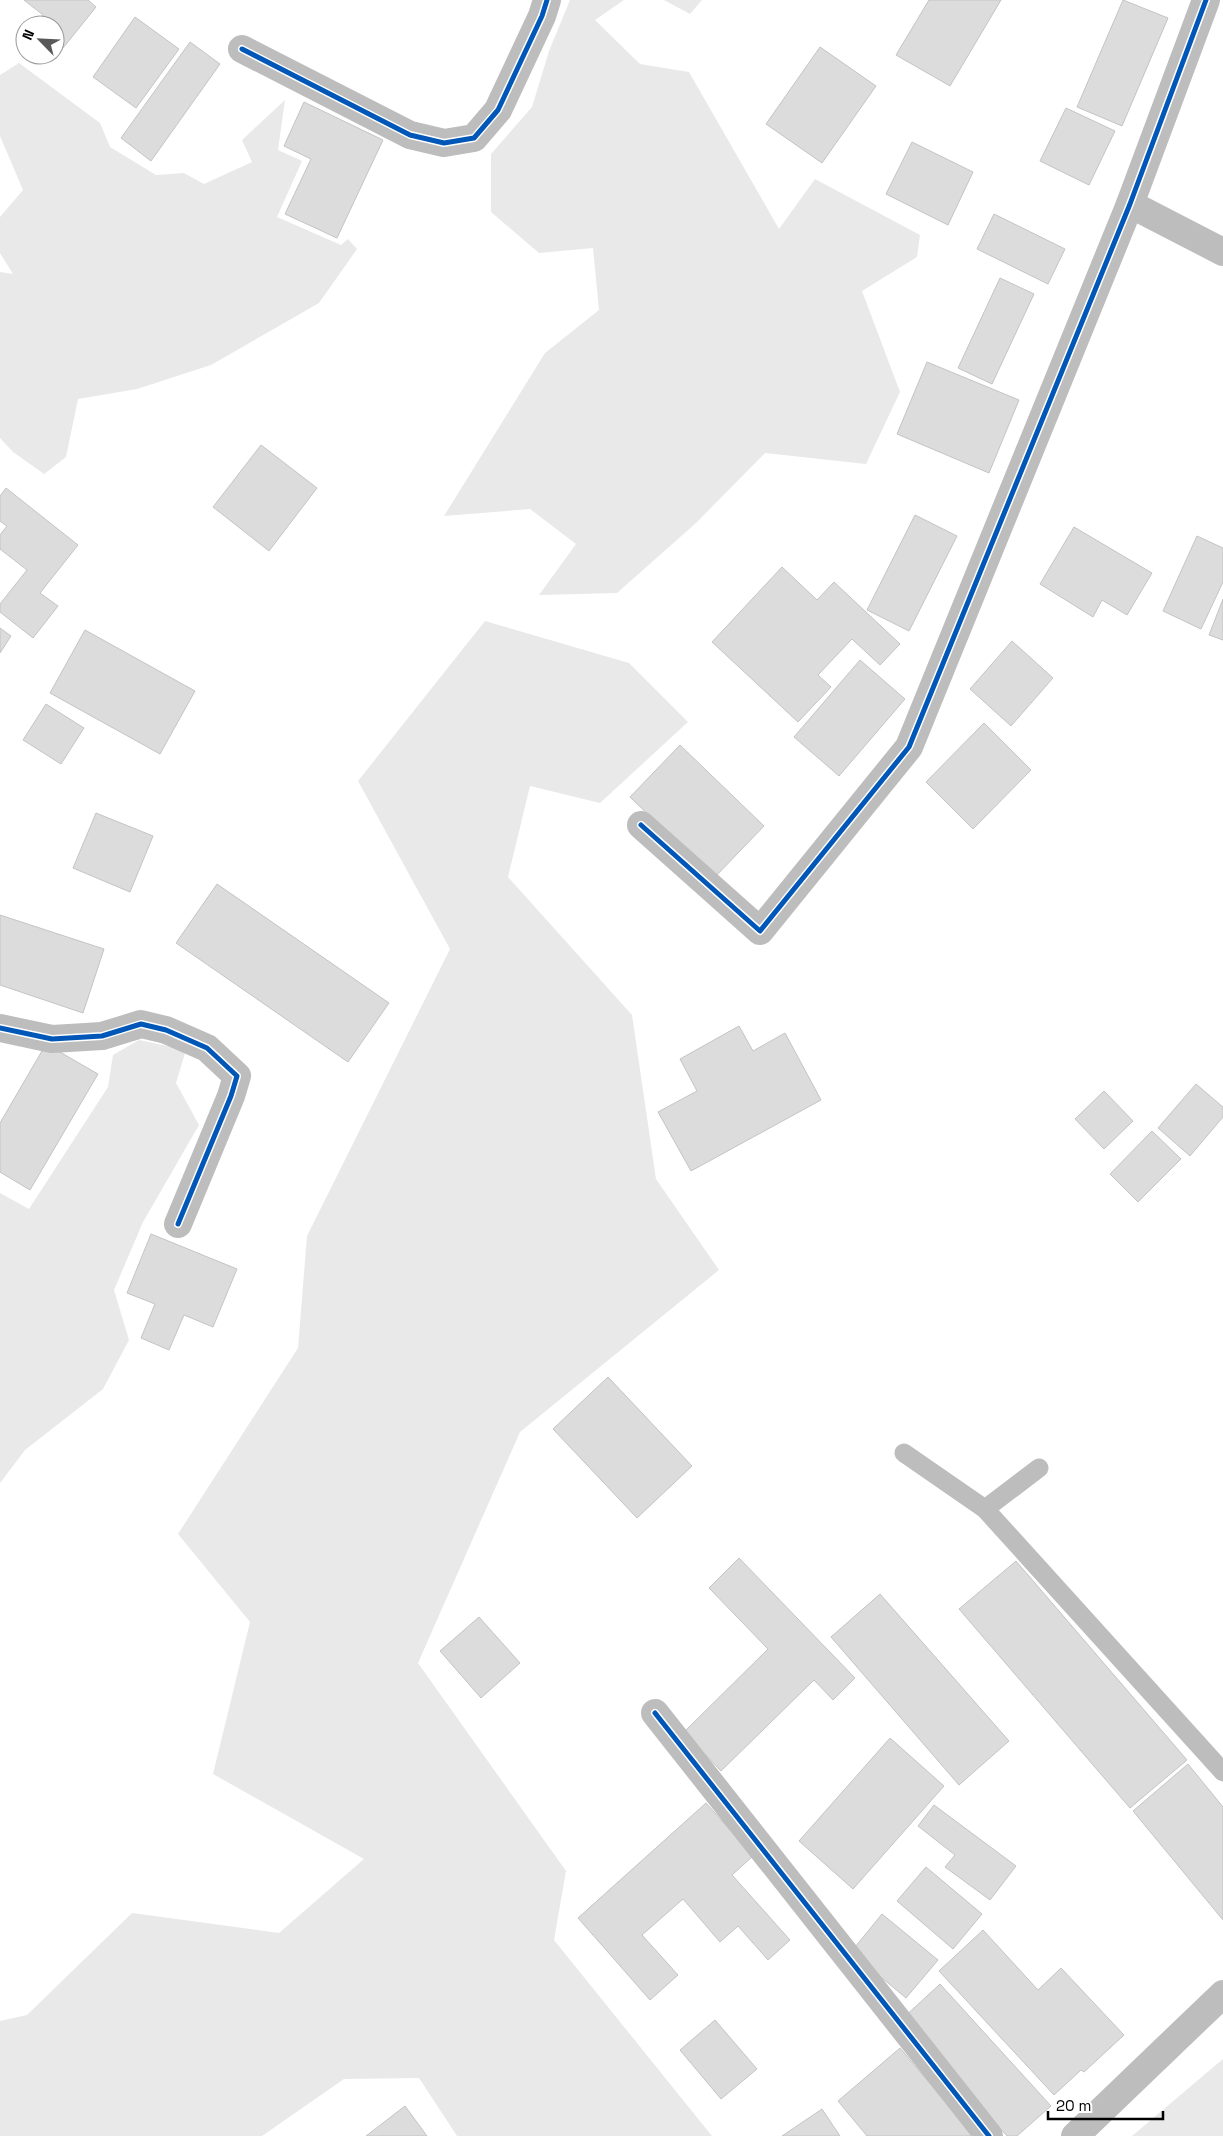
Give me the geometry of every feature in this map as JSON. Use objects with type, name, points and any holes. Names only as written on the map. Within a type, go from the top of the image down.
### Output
[{"type":"street","points":[[242,49],[410,135],[444,143],[474,138],[498,110],[542,16],[547,0]]},
{"type":"street","points":[[641,825],[760,931],[909,747],[1130,204],[1206,0]]},
{"type":"street","points":[[1130,204],[1223,252]]},
{"type":"street","points":[[0,1028],[52,1039],[102,1036],[141,1024],[166,1030],[207,1048],[237,1076],[231,1096],[178,1224]]},
{"type":"street","points":[[655,1713],[989,2136]]},
{"type":"street","points":[[1075,2136],[1223,1994]]},
{"type":"lane","points":[[904,1453],[986,1509],[1223,1772]]},
{"type":"lane","points":[[986,1509],[1039,1468]]},
{"type":"shaded area","points":[[570,0],[624,0],[595,20],[640,64],[689,72],[779,229],[815,179],[920,235],[917,257],[862,291],[900,392],[866,464],[765,453],[696,523],[617,593],[539,595],[576,544],[530,509],[444,516],[545,353],[599,310],[593,248],[539,253],[491,212],[491,154],[532,107],[549,51]]},
{"type":"shaded area","points":[[664,0],[702,0],[690,14]]},
{"type":"shaded area","points":[[16,65],[22,65],[100,123],[110,147],[156,175],[184,173],[204,184],[252,162],[242,140],[285,100],[278,150],[302,161],[277,217],[341,245],[348,239],[357,249],[319,303],[211,365],[137,389],[78,399],[66,457],[44,474],[13,452],[0,438],[0,272],[13,274],[0,253],[0,217],[23,190],[0,136],[0,75]]},
{"type":"shaded area","points":[[485,621],[629,663],[688,722],[600,803],[530,786],[508,877],[632,1015],[656,1179],[719,1270],[520,1432],[418,1663],[566,1871],[554,1940],[712,2136],[457,2136],[419,2078],[344,2079],[262,2136],[0,2136],[0,2021],[27,2015],[132,1913],[279,1933],[364,1859],[213,1774],[250,1622],[178,1534],[298,1348],[307,1236],[450,949],[358,781]]},
{"type":"shaded area","points":[[139,1040],[186,1050],[176,1083],[199,1125],[143,1222],[114,1290],[129,1340],[103,1389],[25,1450],[0,1483],[0,1193],[29,1209],[108,1087],[113,1055]]},
{"type":"shaded area","points":[[1223,2059],[1223,2136],[1132,2136]]},
{"type":"building","points":[[24,0],[88,0],[96,7],[65,46],[65,15],[43,15]]},
{"type":"building","points":[[929,0],[1001,0],[950,86],[896,55]]},
{"type":"building","points":[[1123,0],[1168,18],[1122,126],[1077,107]]},
{"type":"building","points":[[135,17],[179,49],[136,108],[93,77]]},
{"type":"building","points":[[190,42],[220,64],[151,161],[121,138]]},
{"type":"building","points":[[820,47],[876,86],[822,163],[766,124]]},
{"type":"building","points":[[304,102],[383,140],[337,238],[285,214],[311,159],[284,146]]},
{"type":"building","points":[[1066,108],[1115,131],[1089,185],[1040,161]]},
{"type":"building","points":[[912,142],[973,172],[948,225],[886,194]]},
{"type":"building","points":[[994,214],[1065,249],[1048,284],[977,249]]},
{"type":"building","points":[[1000,278],[1034,294],[992,384],[958,368]]},
{"type":"building","points":[[927,362],[1019,400],[989,473],[897,434]]},
{"type":"building","points":[[261,445],[317,488],[269,551],[213,507]]},
{"type":"building","points":[[6,488],[78,545],[40,593],[58,606],[33,638],[0,612],[0,604],[27,570],[0,549],[0,535],[7,526],[0,521],[0,496]]},
{"type":"building","points":[[915,515],[957,536],[909,631],[867,610]]},
{"type":"building","points":[[1074,527],[1152,573],[1127,615],[1102,600],[1093,617],[1040,584]]},
{"type":"building","points":[[1197,536],[1223,548],[1223,582],[1201,629],[1163,611]]},
{"type":"building","points":[[782,567],[817,600],[834,582],[900,644],[880,665],[852,639],[818,675],[831,687],[798,722],[712,642]]},
{"type":"building","points":[[1223,599],[1223,640],[1209,635]]},
{"type":"building","points":[[0,628],[11,636],[0,653]]},
{"type":"building","points":[[85,630],[195,691],[160,754],[50,693]]},
{"type":"building","points":[[1012,641],[1053,678],[1011,726],[970,689]]},
{"type":"building","points":[[860,660],[905,699],[839,776],[794,737]]},
{"type":"building","points":[[46,704],[84,728],[61,764],[23,740]]},
{"type":"building","points":[[984,723],[1031,770],[973,829],[926,782]]},
{"type":"building","points":[[680,745],[764,826],[714,878],[630,797]]},
{"type":"building","points":[[96,813],[153,836],[130,892],[73,868]]},
{"type":"building","points":[[217,884],[389,1003],[348,1062],[176,943]]},
{"type":"building","points":[[0,915],[104,949],[83,1013],[0,985]]},
{"type":"building","points":[[739,1026],[753,1051],[785,1033],[821,1100],[691,1171],[658,1112],[697,1091],[680,1059]]},
{"type":"building","points":[[46,1044],[98,1074],[30,1190],[0,1172],[0,1123]]},
{"type":"building","points":[[1196,1084],[1223,1107],[1223,1117],[1190,1156],[1158,1128]]},
{"type":"building","points":[[1104,1091],[1133,1121],[1104,1149],[1075,1119]]},
{"type":"building","points":[[1152,1131],[1181,1159],[1138,1202],[1110,1174]]},
{"type":"building","points":[[151,1234],[237,1269],[213,1327],[184,1315],[169,1350],[141,1338],[155,1304],[127,1293]]},
{"type":"building","points":[[608,1377],[692,1466],[637,1518],[553,1429]]},
{"type":"building","points":[[739,1558],[855,1678],[833,1700],[814,1680],[721,1771],[684,1732],[768,1649],[709,1588]]},
{"type":"building","points":[[1016,1561],[1187,1760],[1130,1808],[959,1609]]},
{"type":"building","points":[[880,1594],[1009,1741],[959,1785],[831,1637]]},
{"type":"building","points":[[479,1617],[520,1663],[481,1698],[440,1651]]},
{"type":"building","points":[[890,1738],[944,1786],[853,1889],[799,1841]]},
{"type":"building","points":[[1188,1764],[1223,1807],[1223,1920],[1133,1811]]},
{"type":"building","points":[[706,1803],[753,1856],[732,1875],[790,1940],[768,1960],[738,1926],[720,1942],[683,1899],[642,1935],[678,1975],[650,2000],[578,1918]]},
{"type":"building","points":[[934,1805],[1016,1866],[990,1900],[945,1867],[955,1855],[918,1826]]},
{"type":"building","points":[[926,1867],[982,1914],[953,1949],[897,1901]]},
{"type":"building","points":[[882,1914],[938,1960],[906,1998],[851,1952]]},
{"type":"building","points":[[983,1930],[1038,1990],[1061,1968],[1124,2035],[1084,2072],[1081,2070],[1054,2095],[939,1971]]},
{"type":"building","points":[[940,1984],[1051,2106],[1017,2136],[1007,2136],[901,2020]]},
{"type":"building","points":[[715,2020],[757,2069],[721,2099],[680,2050]]},
{"type":"building","points":[[900,2048],[974,2136],[867,2136],[838,2101]]},
{"type":"building","points":[[405,2106],[427,2136],[366,2136]]},
{"type":"building","points":[[822,2109],[840,2136],[782,2136]]},
{"type":"cycle path","points":[[242,49],[410,135],[444,143],[474,138],[498,110],[542,16],[547,0]]},
{"type":"cycle path","points":[[641,825],[760,931],[909,747],[1130,204],[1206,0]]},
{"type":"cycle path","points":[[0,1028],[52,1039],[102,1036],[141,1024],[166,1030],[207,1048],[237,1076],[231,1096],[178,1224]]},
{"type":"cycle path","points":[[655,1713],[989,2136]]}]
